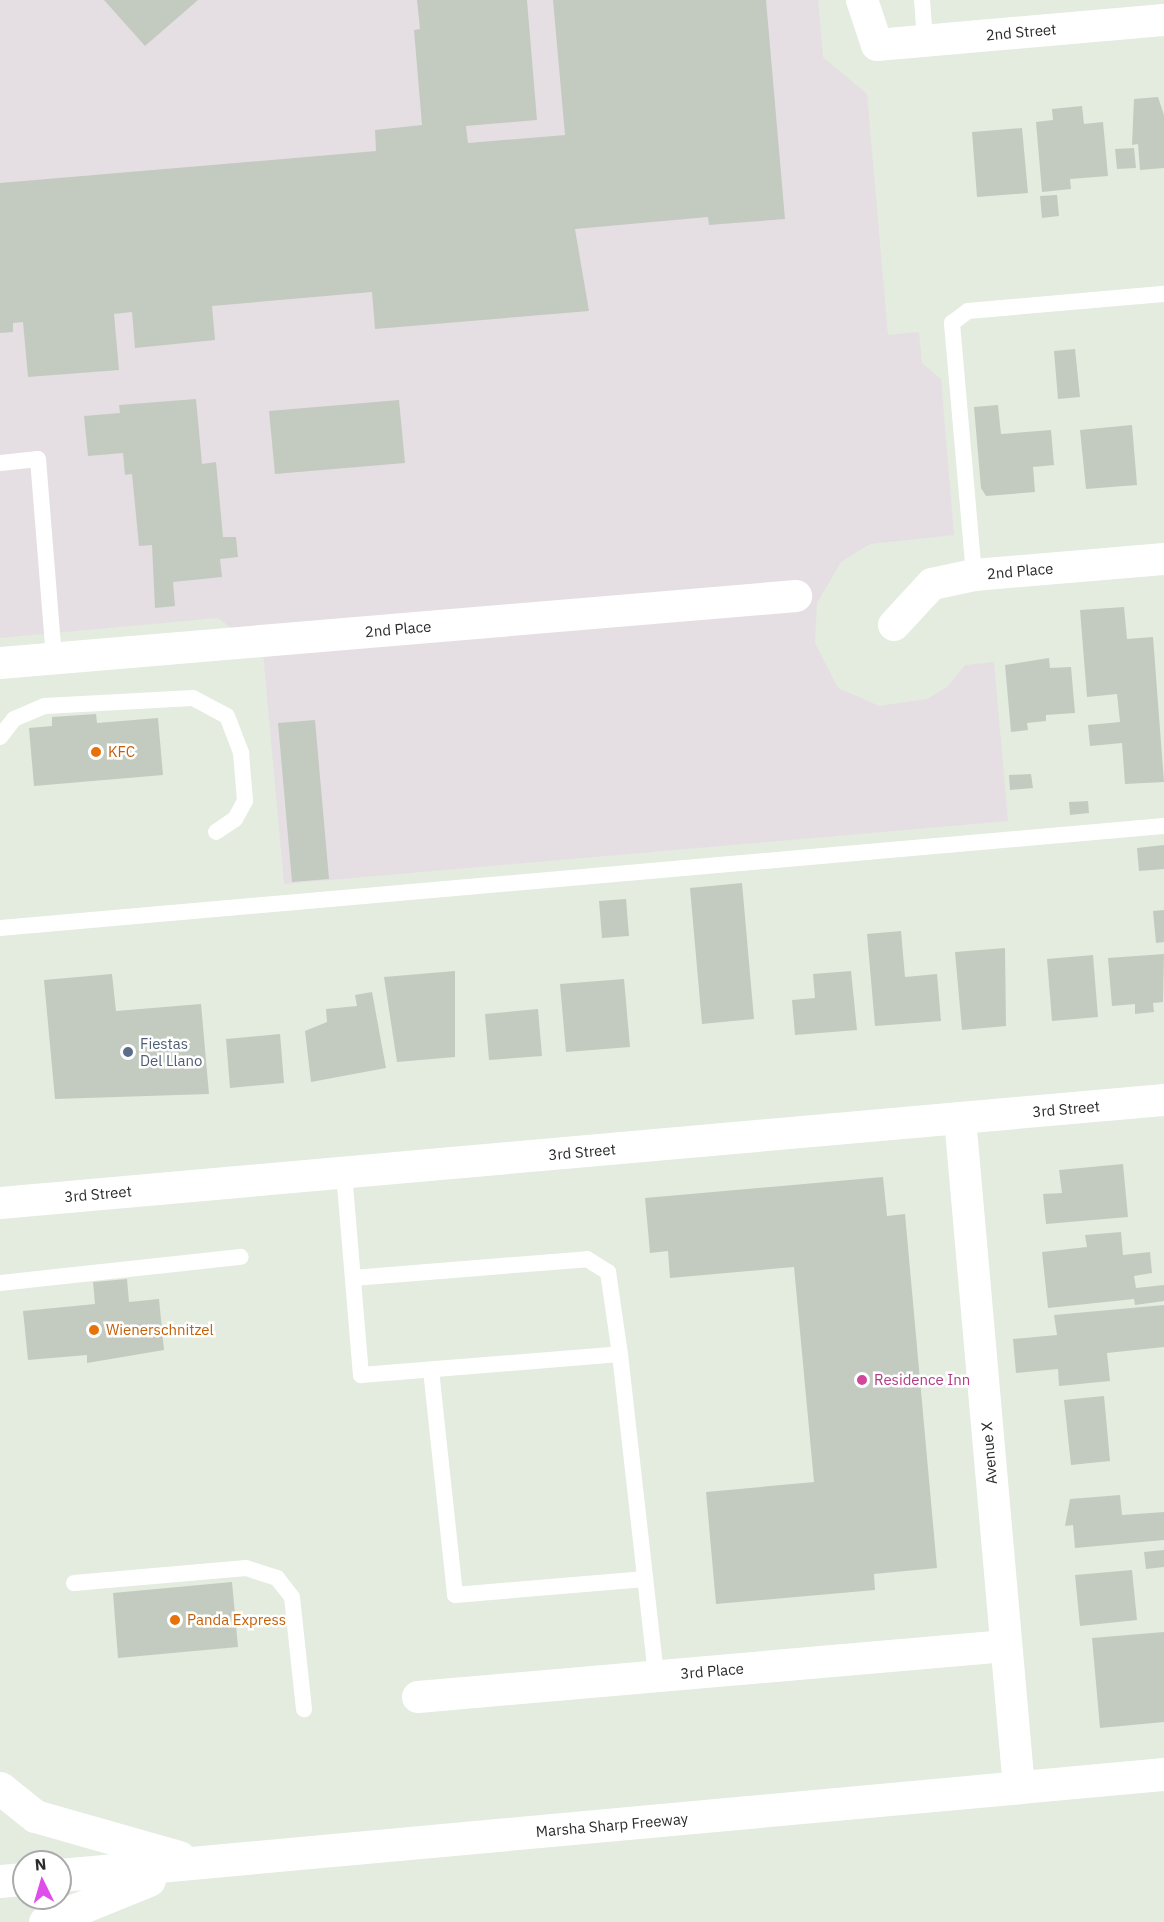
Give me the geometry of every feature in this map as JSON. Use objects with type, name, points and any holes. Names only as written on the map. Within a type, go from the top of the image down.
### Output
[{"type":"main road","name":"Marsha Sharp Freeway","points":[[72,1874],[1164,1774]]},
{"type":"main road","points":[[0,1788],[35,1816],[199,1863]]},
{"type":"main road","points":[[45,1922],[73,1906],[199,1863]]},
{"type":"street","name":"2nd Street","points":[[862,0],[878,45],[1164,20]]},
{"type":"street","name":"2nd Place","points":[[894,625],[932,584],[974,574],[1164,559]]},
{"type":"street","name":"2nd Place","points":[[0,663],[796,596]]},
{"type":"street","name":"3rd Street","points":[[0,1203],[1164,1100]]},
{"type":"street","name":"Avenue X","points":[[960,1118],[1019,1788]]},
{"type":"street","name":"3rd Place","points":[[418,1697],[1006,1646]]},
{"type":"lane","points":[[922,0],[925,40]]},
{"type":"lane","points":[[974,574],[952,323],[968,311],[1164,294]]},
{"type":"lane","points":[[0,463],[39,459],[54,658]]},
{"type":"lane","points":[[0,737],[14,719],[45,706],[193,698],[227,716],[241,753],[245,801],[235,819],[216,832]]},
{"type":"lane","points":[[0,928],[1164,826]]},
{"type":"lane","points":[[344,1173],[361,1375],[620,1354]]},
{"type":"lane","points":[[0,1283],[241,1257]]},
{"type":"lane","points":[[353,1278],[587,1259],[608,1272],[620,1354],[656,1676]]},
{"type":"lane","points":[[431,1370],[455,1595],[645,1579]]},
{"type":"lane","points":[[74,1583],[246,1568],[277,1578],[292,1597],[304,1709]]},
{"type":"shaded area","points":[[0,0],[818,0],[823,57],[867,94],[888,335],[919,332],[922,363],[941,379],[954,535],[870,544],[841,562],[817,603],[815,643],[838,688],[879,706],[927,699],[947,687],[965,665],[994,662],[1008,821],[284,884],[263,652],[218,618],[0,638]]},
{"type":"building","points":[[104,0],[198,0],[145,46]]},
{"type":"building","points":[[417,0],[527,0],[537,120],[466,126],[468,143],[565,135],[553,0],[766,0],[785,219],[709,225],[708,217],[575,229],[589,311],[375,329],[372,292],[212,306],[215,340],[135,348],[132,312],[114,314],[119,370],[28,377],[23,322],[13,323],[13,332],[0,333],[0,183],[376,151],[375,130],[422,125],[414,30],[420,29]]},
{"type":"building","points":[[1158,97],[1164,115],[1164,168],[1140,170],[1138,144],[1132,145],[1134,99]]},
{"type":"building","points":[[1082,106],[1084,124],[1103,122],[1108,176],[1070,179],[1071,189],[1042,192],[1036,122],[1053,120],[1052,109]]},
{"type":"building","points":[[1022,128],[1028,193],[977,197],[972,132]]},
{"type":"building","points":[[1134,148],[1136,168],[1117,169],[1115,149]]},
{"type":"building","points":[[1057,195],[1059,216],[1042,218],[1040,196]]},
{"type":"building","points":[[1075,349],[1080,397],[1058,399],[1054,351]]},
{"type":"building","points":[[196,399],[202,464],[216,462],[223,537],[236,537],[238,557],[220,559],[222,577],[173,582],[175,606],[155,608],[152,545],[139,546],[132,474],[125,475],[123,453],[88,456],[84,416],[120,413],[119,405]]},
{"type":"building","points":[[399,400],[405,463],[275,474],[269,411]]},
{"type":"building","points":[[998,405],[1001,434],[1051,430],[1054,465],[1033,467],[1035,492],[986,496],[981,488],[974,407]]},
{"type":"building","points":[[1132,425],[1137,485],[1086,489],[1080,430]]},
{"type":"building","points":[[1124,607],[1127,639],[1153,637],[1164,782],[1125,784],[1122,743],[1090,746],[1088,725],[1120,722],[1117,694],[1087,697],[1080,610]]},
{"type":"building","points":[[1049,658],[1050,668],[1071,667],[1075,713],[1046,715],[1046,721],[1027,723],[1028,730],[1011,732],[1005,665]]},
{"type":"building","name":"KFC","points":[[96,714],[97,723],[158,718],[163,775],[34,786],[29,728],[52,726],[52,717]]},
{"type":"building","points":[[315,720],[329,879],[292,882],[278,723]]},
{"type":"building","points":[[1031,774],[1033,788],[1010,790],[1009,775]]},
{"type":"building","points":[[1088,801],[1089,813],[1070,815],[1069,802]]},
{"type":"building","points":[[1164,845],[1164,869],[1139,871],[1137,848]]},
{"type":"building","points":[[742,883],[754,1019],[702,1024],[690,888]]},
{"type":"building","points":[[626,899],[629,936],[602,938],[599,901]]},
{"type":"building","points":[[1164,910],[1164,942],[1156,943],[1153,911]]},
{"type":"building","points":[[901,931],[905,977],[937,974],[941,1021],[875,1026],[867,934]]},
{"type":"building","points":[[1005,948],[1006,1026],[962,1030],[955,952]]},
{"type":"building","points":[[1164,954],[1163,1002],[1153,1003],[1154,1012],[1135,1014],[1135,1004],[1112,1006],[1108,958]]},
{"type":"building","points":[[1093,955],[1098,1017],[1052,1021],[1047,959]]},
{"type":"building","points":[[455,971],[455,1057],[397,1062],[384,977]]},
{"type":"building","points":[[851,971],[857,1030],[795,1035],[792,1000],[815,998],[813,974]]},
{"type":"building","name":"Fiestas Del Llano","points":[[112,974],[116,1011],[201,1004],[209,1094],[55,1099],[44,980]]},
{"type":"building","points":[[624,979],[630,1047],[566,1052],[560,984]]},
{"type":"building","points":[[372,992],[386,1068],[311,1082],[305,1031],[327,1022],[326,1009],[357,1006],[355,995]]},
{"type":"building","points":[[538,1009],[542,1056],[489,1060],[485,1014]]},
{"type":"building","points":[[280,1034],[284,1083],[230,1088],[226,1039]]},
{"type":"building","points":[[1123,1164],[1128,1217],[1046,1224],[1043,1194],[1062,1193],[1059,1170]]},
{"type":"building","name":"Residence Inn","points":[[883,1177],[887,1216],[905,1214],[937,1568],[874,1574],[875,1590],[716,1604],[706,1492],[814,1482],[794,1267],[670,1278],[668,1251],[650,1253],[645,1198]]},
{"type":"building","points":[[1121,1232],[1123,1255],[1150,1252],[1152,1273],[1134,1276],[1136,1288],[1164,1285],[1164,1301],[1135,1305],[1134,1299],[1048,1308],[1042,1252],[1087,1247],[1085,1235]]},
{"type":"building","name":"Wienerschnitzel","points":[[127,1279],[129,1302],[159,1299],[164,1350],[87,1363],[87,1355],[28,1360],[23,1311],[95,1304],[93,1282]]},
{"type":"building","points":[[1164,1305],[1164,1347],[1107,1353],[1110,1381],[1059,1386],[1058,1369],[1016,1373],[1013,1339],[1057,1335],[1054,1315]]},
{"type":"building","points":[[1104,1396],[1110,1461],[1071,1465],[1064,1400]]},
{"type":"building","points":[[1120,1495],[1122,1515],[1164,1512],[1164,1540],[1075,1548],[1073,1525],[1065,1526],[1070,1499]]},
{"type":"building","points":[[1164,1550],[1164,1567],[1146,1569],[1144,1552]]},
{"type":"building","points":[[1132,1570],[1137,1620],[1080,1626],[1075,1575]]},
{"type":"building","name":"Panda Express","points":[[232,1582],[238,1647],[118,1658],[113,1593]]},
{"type":"building","points":[[1164,1632],[1164,1722],[1100,1728],[1092,1638]]},
{"type":"place","name":"KFC","points":[[96,752]]},
{"type":"place","name":"Fiestas Del Llano","points":[[128,1052]]},
{"type":"place","name":"Wienerschnitzel","points":[[94,1330]]},
{"type":"place","name":"Residence Inn","points":[[862,1380]]},
{"type":"place","name":"Panda Express","points":[[175,1620]]}]
